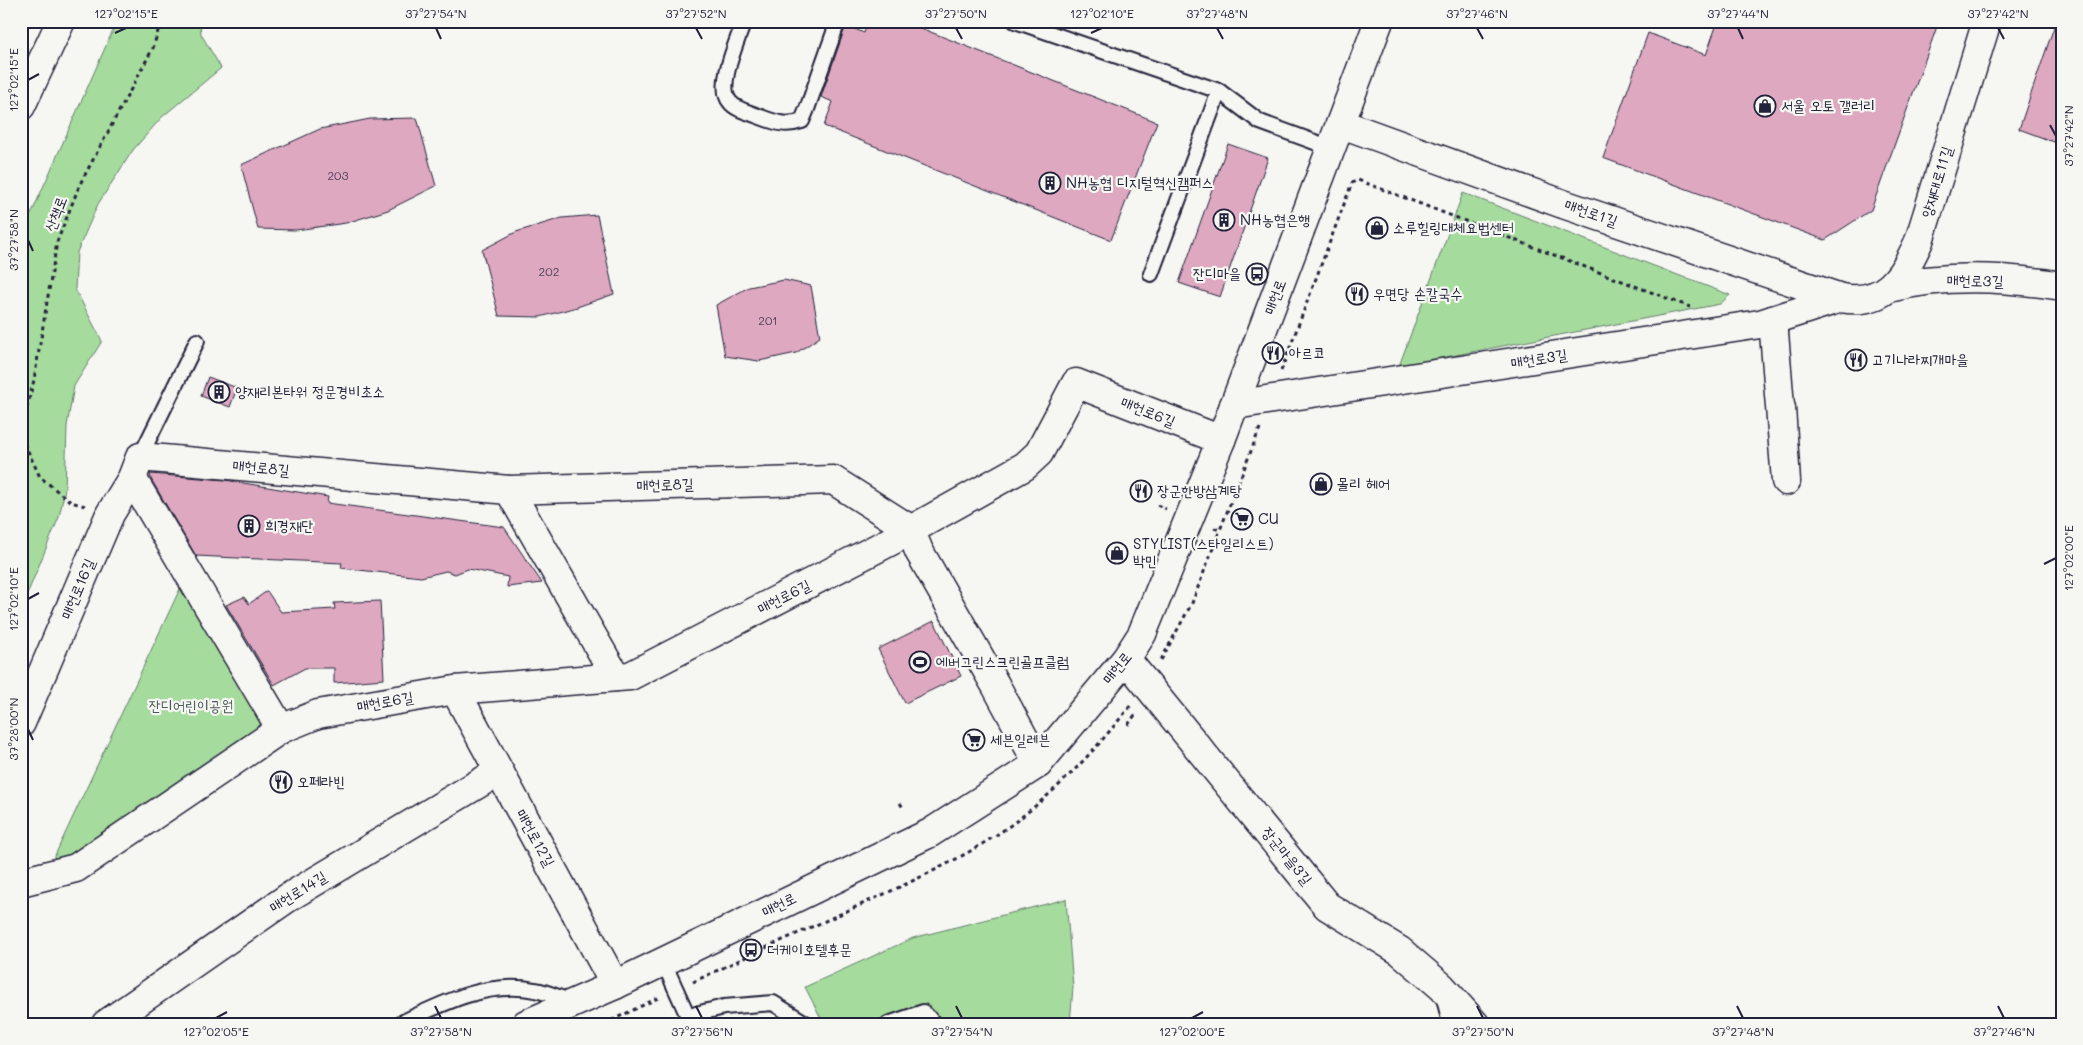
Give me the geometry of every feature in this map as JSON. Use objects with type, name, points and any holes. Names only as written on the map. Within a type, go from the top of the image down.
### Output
[{"type":"main road","points":[[21,106],[61,21]]},
{"type":"main road","name":"매헌로","points":[[526,1024],[615,985],[930,833],[1038,764],[1126,659],[1142,634],[1221,440],[1331,148],[1342,124],[1379,21]]},
{"type":"main road","name":"양재대로11길","points":[[1841,298],[1855,301],[1868,298],[1889,288],[1902,275],[1919,241],[1987,21]]},
{"type":"main road","name":"매헌로1길","points":[[1342,124],[1563,204],[1841,298]]},
{"type":"main road","name":"매헌로3길","points":[[1889,288],[1914,282],[1977,279],[2062,286]]},
{"type":"main road","name":"매헌로3길","points":[[1234,405],[1270,401],[1773,320],[1841,298]]},
{"type":"main road","points":[[1773,320],[1786,481]]},
{"type":"main road","name":"매헌로6길","points":[[21,882],[76,868],[281,729],[318,714],[455,690],[630,676],[891,541],[1025,466],[1038,453],[1076,383],[1221,440]]},
{"type":"main road","points":[[136,467],[281,729]]},
{"type":"main road","name":"매헌로8길","points":[[136,467],[509,490],[833,480],[910,529]]},
{"type":"main road","name":"매헌로16길","points":[[21,723],[110,514],[136,467]]},
{"type":"main road","points":[[509,490],[616,677]]},
{"type":"main road","points":[[910,529],[918,551],[996,686],[1038,764]]},
{"type":"main road","name":"장군마을3길","points":[[1126,659],[1328,906],[1400,950],[1442,987],[1475,1024]]},
{"type":"main road","name":"매헌로12길","points":[[455,690],[615,985]]},
{"type":"main road","name":"매헌로14길","points":[[106,1024],[289,897],[498,772]]},
{"type":"lane","points":[[744,21],[726,76],[727,96],[735,107],[778,124],[790,126],[802,121],[838,21]]},
{"type":"lane","points":[[1015,21],[1219,91],[1260,122],[1331,148]]},
{"type":"lane","points":[[1151,274],[1219,91]]},
{"type":"lane","points":[[136,467],[198,341]]},
{"type":"lane","points":[[663,961],[689,1020],[724,1007],[773,1003],[807,1024]]},
{"type":"lane","points":[[1442,987],[1450,1024]]},
{"type":"lane","points":[[399,1024],[454,998],[497,989],[534,990],[575,1003]]},
{"type":"lane","points":[[888,1024],[923,1012],[935,1024]]},
{"type":"path","name":"산책로","points":[[21,431],[34,380],[57,242],[80,184],[153,48],[161,21]]},
{"type":"path","points":[[1210,527],[1220,530],[1352,183],[1358,180],[1698,309]]},
{"type":"path","points":[[21,436],[40,477],[71,502],[110,514]]},
{"type":"path","points":[[1128,724],[1141,706]]},
{"type":"path","points":[[900,803],[904,810]]},
{"type":"green space","points":[[117,21],[200,21],[201,34],[221,68],[162,117],[133,150],[98,204],[77,252],[75,289],[102,341],[74,386],[67,426],[65,489],[59,517],[21,609],[21,237]]},
{"type":"green space","points":[[1463,193],[1730,295],[1720,304],[1399,366]]},
{"type":"green space","name":"잔디어린이공원","points":[[185,578],[270,722],[75,858],[49,868]]},
{"type":"green space","points":[[1066,899],[1073,987],[1070,1024],[824,1024],[805,987],[913,938]]},
{"type":"building","name":"NH농협 디지털혁신캠퍼스","points":[[868,21],[903,21],[1157,122],[1111,240],[824,126],[833,102],[821,97],[846,25],[864,33]]},
{"type":"building","name":"서울 오토 갤러리","points":[[1718,21],[1939,21],[1871,210],[1825,240],[1603,158],[1648,33],[1706,55]]},
{"type":"building","points":[[2056,21],[2062,21],[2062,145],[2019,129]]},
{"type":"building","points":[[417,118],[436,186],[388,210],[346,223],[296,230],[258,229],[241,165],[320,129],[370,119]]},
{"type":"building","name":"NH농협은행","points":[[1228,144],[1268,158],[1220,297],[1179,283]]},
{"type":"building","points":[[597,215],[614,294],[540,317],[499,316],[482,250],[516,232],[562,218]]},
{"type":"building","points":[[784,280],[811,286],[820,337],[796,353],[759,361],[725,356],[716,305],[749,287]]},
{"type":"building","name":"양재리본타워 정문경비초소","points":[[208,377],[237,388],[230,407],[201,396]]},
{"type":"building","points":[[150,474],[225,480],[328,497],[327,503],[504,527],[542,583],[507,587],[508,577],[468,569],[455,574],[446,571],[421,577],[341,568],[342,563],[196,556],[151,479]]},
{"type":"building","points":[[267,591],[281,612],[335,609],[334,603],[380,601],[384,679],[334,683],[334,668],[305,668],[274,685],[226,605],[244,597],[249,604]]},
{"type":"building","name":"에버그린스크린골프클럼","points":[[934,621],[961,676],[905,703],[878,649]]},
{"type":"place","name":"서울 오토 갤러리","points":[[1765,106]]},
{"type":"place","name":"NH농협 디지털혁신캠퍼스","points":[[1050,183]]},
{"type":"place","name":"NH농협은행","points":[[1224,220]]},
{"type":"place","name":"소루힐링대체요법센터","points":[[1377,228]]},
{"type":"place","name":"잔디마을","points":[[1257,274]]},
{"type":"place","name":"우면당 손칼국수","points":[[1357,294]]},
{"type":"place","name":"아르코","points":[[1273,353]]},
{"type":"place","name":"고기나라찌개마을","points":[[1856,360]]},
{"type":"place","name":"양재리본타워 정문경비초소","points":[[219,392]]},
{"type":"place","name":"몰리 헤어","points":[[1321,484]]},
{"type":"place","name":"장군한방삼계탕","points":[[1141,491]]},
{"type":"place","name":"CU","points":[[1242,519]]},
{"type":"place","name":"희경재단","points":[[249,526]]},
{"type":"place","name":"STYLIST(스타일리스트) 박민","points":[[1117,553]]},
{"type":"place","name":"에버그린스크린골프클럼","points":[[920,662]]},
{"type":"place","name":"세븐일레븐","points":[[974,740]]},
{"type":"place","name":"오페라빈","points":[[281,782]]},
{"type":"place","name":"더케이호텔후문","points":[[751,950]]}]
